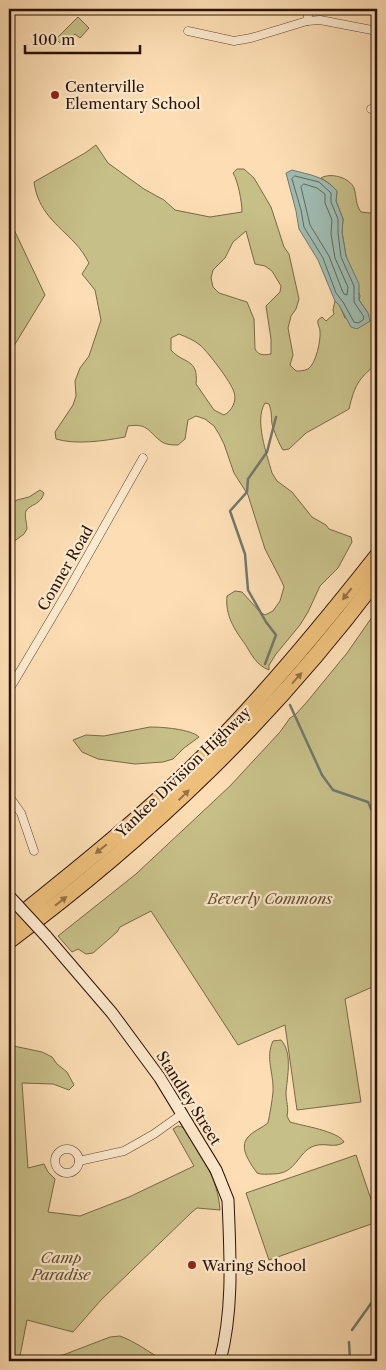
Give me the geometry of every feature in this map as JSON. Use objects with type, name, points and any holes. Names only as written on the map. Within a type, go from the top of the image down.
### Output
[{"type":"highway","name":"Yankee Division Highway","points":[[9,924],[107,845],[211,749],[285,668],[377,556]]},
{"type":"highway","name":"Yankee Division Highway","points":[[9,942],[128,847],[230,752],[344,624],[377,579]]},
{"type":"street","points":[[307,21],[309,9]]},
{"type":"street","points":[[188,31],[234,41],[307,21],[320,20],[377,31]]},
{"type":"street","name":"Conner Road","points":[[9,690],[71,586],[142,458]]},
{"type":"street","points":[[9,796],[21,813],[34,851]]},
{"type":"street","name":"Standley Street","points":[[9,896],[112,1013],[160,1078],[216,1170],[228,1200],[230,1300],[220,1361]]},
{"type":"street","points":[[79,1161],[124,1151],[154,1134],[182,1114]]},
{"type":"green space","points":[[78,17],[89,28],[80,38],[75,34],[63,46],[56,39]]},
{"type":"green space","points":[[96,145],[108,163],[144,189],[164,200],[175,210],[210,217],[242,212],[237,181],[233,173],[237,169],[244,169],[254,178],[271,207],[284,247],[289,254],[299,299],[288,328],[293,355],[290,365],[296,371],[303,371],[311,366],[320,340],[318,320],[322,317],[326,321],[334,314],[335,301],[339,304],[345,318],[368,313],[359,300],[360,296],[346,256],[342,232],[343,219],[336,201],[337,191],[321,178],[335,176],[349,181],[354,188],[361,212],[377,212],[377,363],[358,383],[349,409],[306,433],[289,449],[283,450],[278,441],[272,424],[269,404],[265,403],[262,410],[262,438],[272,473],[277,481],[292,492],[312,517],[326,525],[329,529],[351,537],[352,542],[338,568],[320,586],[308,612],[300,625],[276,654],[269,665],[269,670],[255,659],[234,627],[227,609],[227,596],[235,591],[242,592],[265,615],[273,611],[280,601],[284,587],[265,549],[248,495],[234,473],[224,444],[214,426],[205,419],[196,416],[188,420],[185,439],[178,445],[164,443],[148,429],[135,425],[128,426],[125,437],[81,442],[56,439],[55,432],[73,405],[76,396],[75,381],[80,368],[89,356],[101,320],[95,290],[82,274],[89,263],[77,245],[49,217],[40,202],[34,182]],"holes":[[[246,231],[255,264],[265,266],[272,271],[281,286],[280,292],[266,306],[271,339],[271,354],[260,354],[255,349],[254,319],[247,302],[219,293],[213,287],[211,278],[213,270],[225,258],[233,242]],[[179,334],[200,345],[229,381],[235,395],[234,402],[229,411],[224,415],[214,410],[196,384],[193,366],[171,350],[171,338]]]},
{"type":"green space","points":[[9,219],[45,295],[9,354]]},
{"type":"green space","points":[[40,490],[44,493],[43,497],[26,511],[27,529],[24,534],[9,545],[9,506],[17,500],[29,497]]},
{"type":"green space","name":"Beverly Commons","points":[[377,610],[377,985],[345,999],[361,1102],[297,1110],[285,1025],[238,1045],[151,911],[120,927],[117,932],[93,953],[86,954],[78,949],[72,952],[58,936],[136,874],[230,786],[280,732],[290,718],[306,703],[347,653]]},
{"type":"green space","points":[[150,727],[183,730],[199,737],[173,759],[163,762],[135,764],[98,759],[82,752],[73,740],[86,735],[104,736]]},
{"type":"green space","points":[[281,1040],[285,1045],[288,1058],[286,1093],[287,1116],[290,1122],[320,1129],[335,1135],[344,1142],[337,1145],[314,1146],[308,1149],[287,1170],[281,1173],[261,1174],[257,1173],[249,1161],[244,1146],[245,1141],[250,1135],[268,1123],[273,1092],[270,1053],[273,1041]]},
{"type":"green space","name":"Camp Paradise","points":[[9,1045],[42,1052],[52,1057],[67,1072],[74,1085],[69,1090],[53,1084],[22,1083],[28,1168],[44,1164],[48,1172],[55,1179],[48,1212],[80,1216],[129,1197],[194,1166],[173,1129],[178,1126],[187,1131],[213,1178],[220,1210],[197,1208],[192,1212],[101,1300],[73,1332],[27,1320],[19,1361],[9,1361]]},
{"type":"green space","points":[[356,1155],[377,1222],[269,1260],[246,1193]]},
{"type":"green space","points":[[120,1336],[164,1361],[23,1361],[63,1355],[110,1337]]},
{"type":"water","points":[[292,170],[322,179],[337,191],[336,201],[343,219],[342,232],[346,256],[359,284],[359,300],[368,313],[370,321],[357,329],[351,327],[335,301],[318,260],[299,229],[286,173]]},
{"type":"waterway","points":[[265,664],[276,635],[266,622],[248,590],[245,554],[230,511],[247,492],[248,479],[267,452],[276,417]]},
{"type":"waterway","points":[[290,705],[322,775],[333,790],[368,802],[377,822]]},
{"type":"waterway","points":[[352,1330],[377,1295]]},
{"type":"waterway","points":[[349,1342],[350,1359],[352,1361]]},
{"type":"place","name":"Centerville Elementary School","points":[[55,95]]},
{"type":"place","name":"Waring School","points":[[192,1265]]}]
